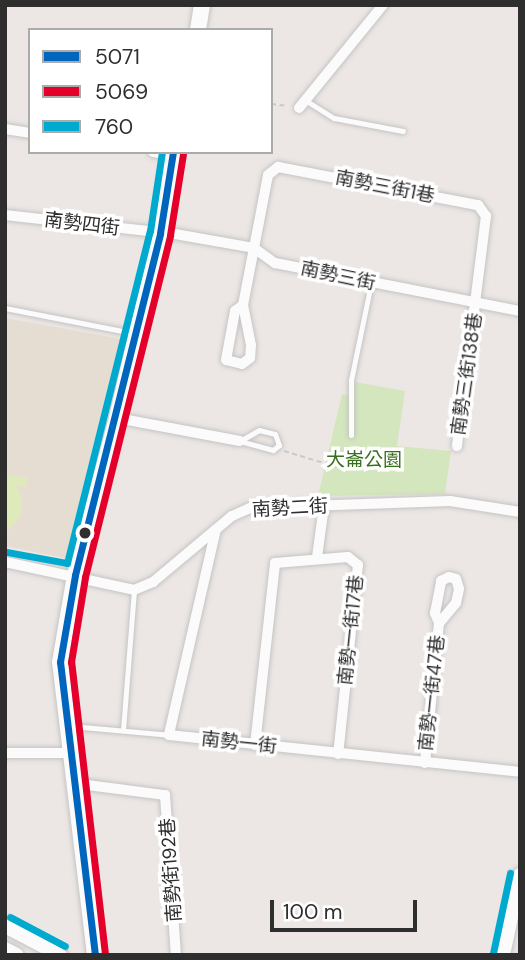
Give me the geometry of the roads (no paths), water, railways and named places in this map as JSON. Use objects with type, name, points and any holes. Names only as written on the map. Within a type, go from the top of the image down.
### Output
[{"type":"main road","points":[[198,28],[202,5]]},
{"type":"main road","points":[[95,955],[65,725],[60,662],[75,575],[117,418],[160,233],[172,154]]},
{"type":"street","points":[[302,104],[383,5]]},
{"type":"street","points":[[5,129],[28,133]]},
{"type":"street","name":"南勢三街1巷","points":[[243,305],[268,175],[278,167],[478,205],[486,216],[476,303]]},
{"type":"street","name":"南勢四街","points":[[5,215],[160,233]]},
{"type":"street","name":"南勢三街","points":[[160,233],[254,248],[275,263],[520,311]]},
{"type":"street","name":"南勢三街138巷","points":[[457,446],[476,303]]},
{"type":"street","points":[[243,305],[251,345],[250,358],[242,364],[226,360],[235,311],[243,305]]},
{"type":"street","points":[[117,418],[240,441]]},
{"type":"street","name":"南勢二街","points":[[134,590],[153,582],[216,529],[250,508],[450,501],[520,512]]},
{"type":"street","points":[[317,557],[324,506]]},
{"type":"street","points":[[169,736],[216,529]]},
{"type":"street","name":"南勢一街17巷","points":[[255,745],[272,571],[281,559],[348,557],[358,565],[338,754]]},
{"type":"street","points":[[5,562],[75,575],[134,590]]},
{"type":"street","name":"南勢一街47巷","points":[[425,763],[439,623]]},
{"type":"street","name":"南勢一街","points":[[169,736],[520,772]]},
{"type":"street","points":[[5,753],[69,753]]},
{"type":"street","name":"南勢街192巷","points":[[72,783],[165,795],[176,955]]},
{"type":"street","points":[[503,955],[520,875]]},
{"type":"street","points":[[5,926],[61,955]]},
{"type":"street","points":[[5,949],[17,955]]},
{"type":"lane","points":[[302,104],[334,118],[403,131]]},
{"type":"lane","points":[[351,435],[351,380],[371,283]]},
{"type":"lane","points":[[5,308],[136,334]]},
{"type":"lane","points":[[259,430],[278,437],[277,447],[260,448],[240,441],[259,430]]},
{"type":"lane","points":[[123,730],[134,590]]},
{"type":"lane","points":[[65,725],[169,736]]},
{"type":"park label","name":"大崙公園","points":[[364,460]]}]
